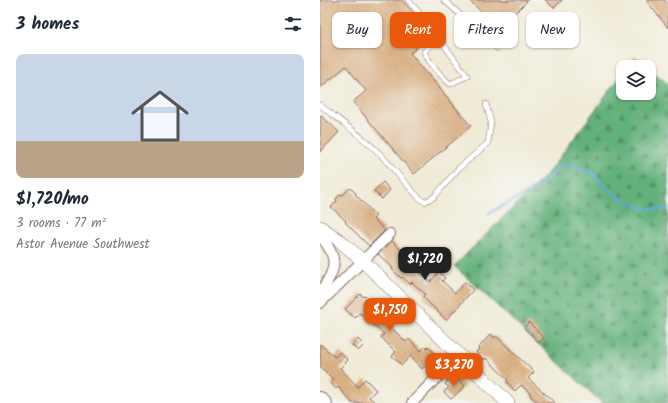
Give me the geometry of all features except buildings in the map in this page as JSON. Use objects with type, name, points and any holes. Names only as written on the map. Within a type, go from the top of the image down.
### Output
[{"type":"street","points":[[320,227],[339,240],[363,261],[508,403]]},
{"type":"street","points":[[320,303],[390,234]]},
{"type":"street","points":[[320,236],[327,244],[333,257],[334,268],[320,293]]},
{"type":"street","points":[[412,403],[459,355]]},
{"type":"street","points":[[320,397],[327,403]]},
{"type":"lane","points":[[408,0],[418,12]]},
{"type":"lane","points":[[444,0],[457,12]]},
{"type":"lane","points":[[438,37],[446,48],[467,76],[450,84],[439,74],[430,62],[424,52],[438,37]]},
{"type":"lane","points":[[320,105],[374,149],[424,202],[434,196],[458,169],[488,143],[491,122],[486,104]]},
{"type":"green space","points":[[656,74],[668,84],[668,403],[602,403],[454,266],[547,174],[616,82],[616,100],[656,100]]},
{"type":"waterway","points":[[489,213],[527,193],[544,182],[557,170],[569,164],[593,173],[603,185],[613,193],[637,206],[650,209],[668,209]]}]
